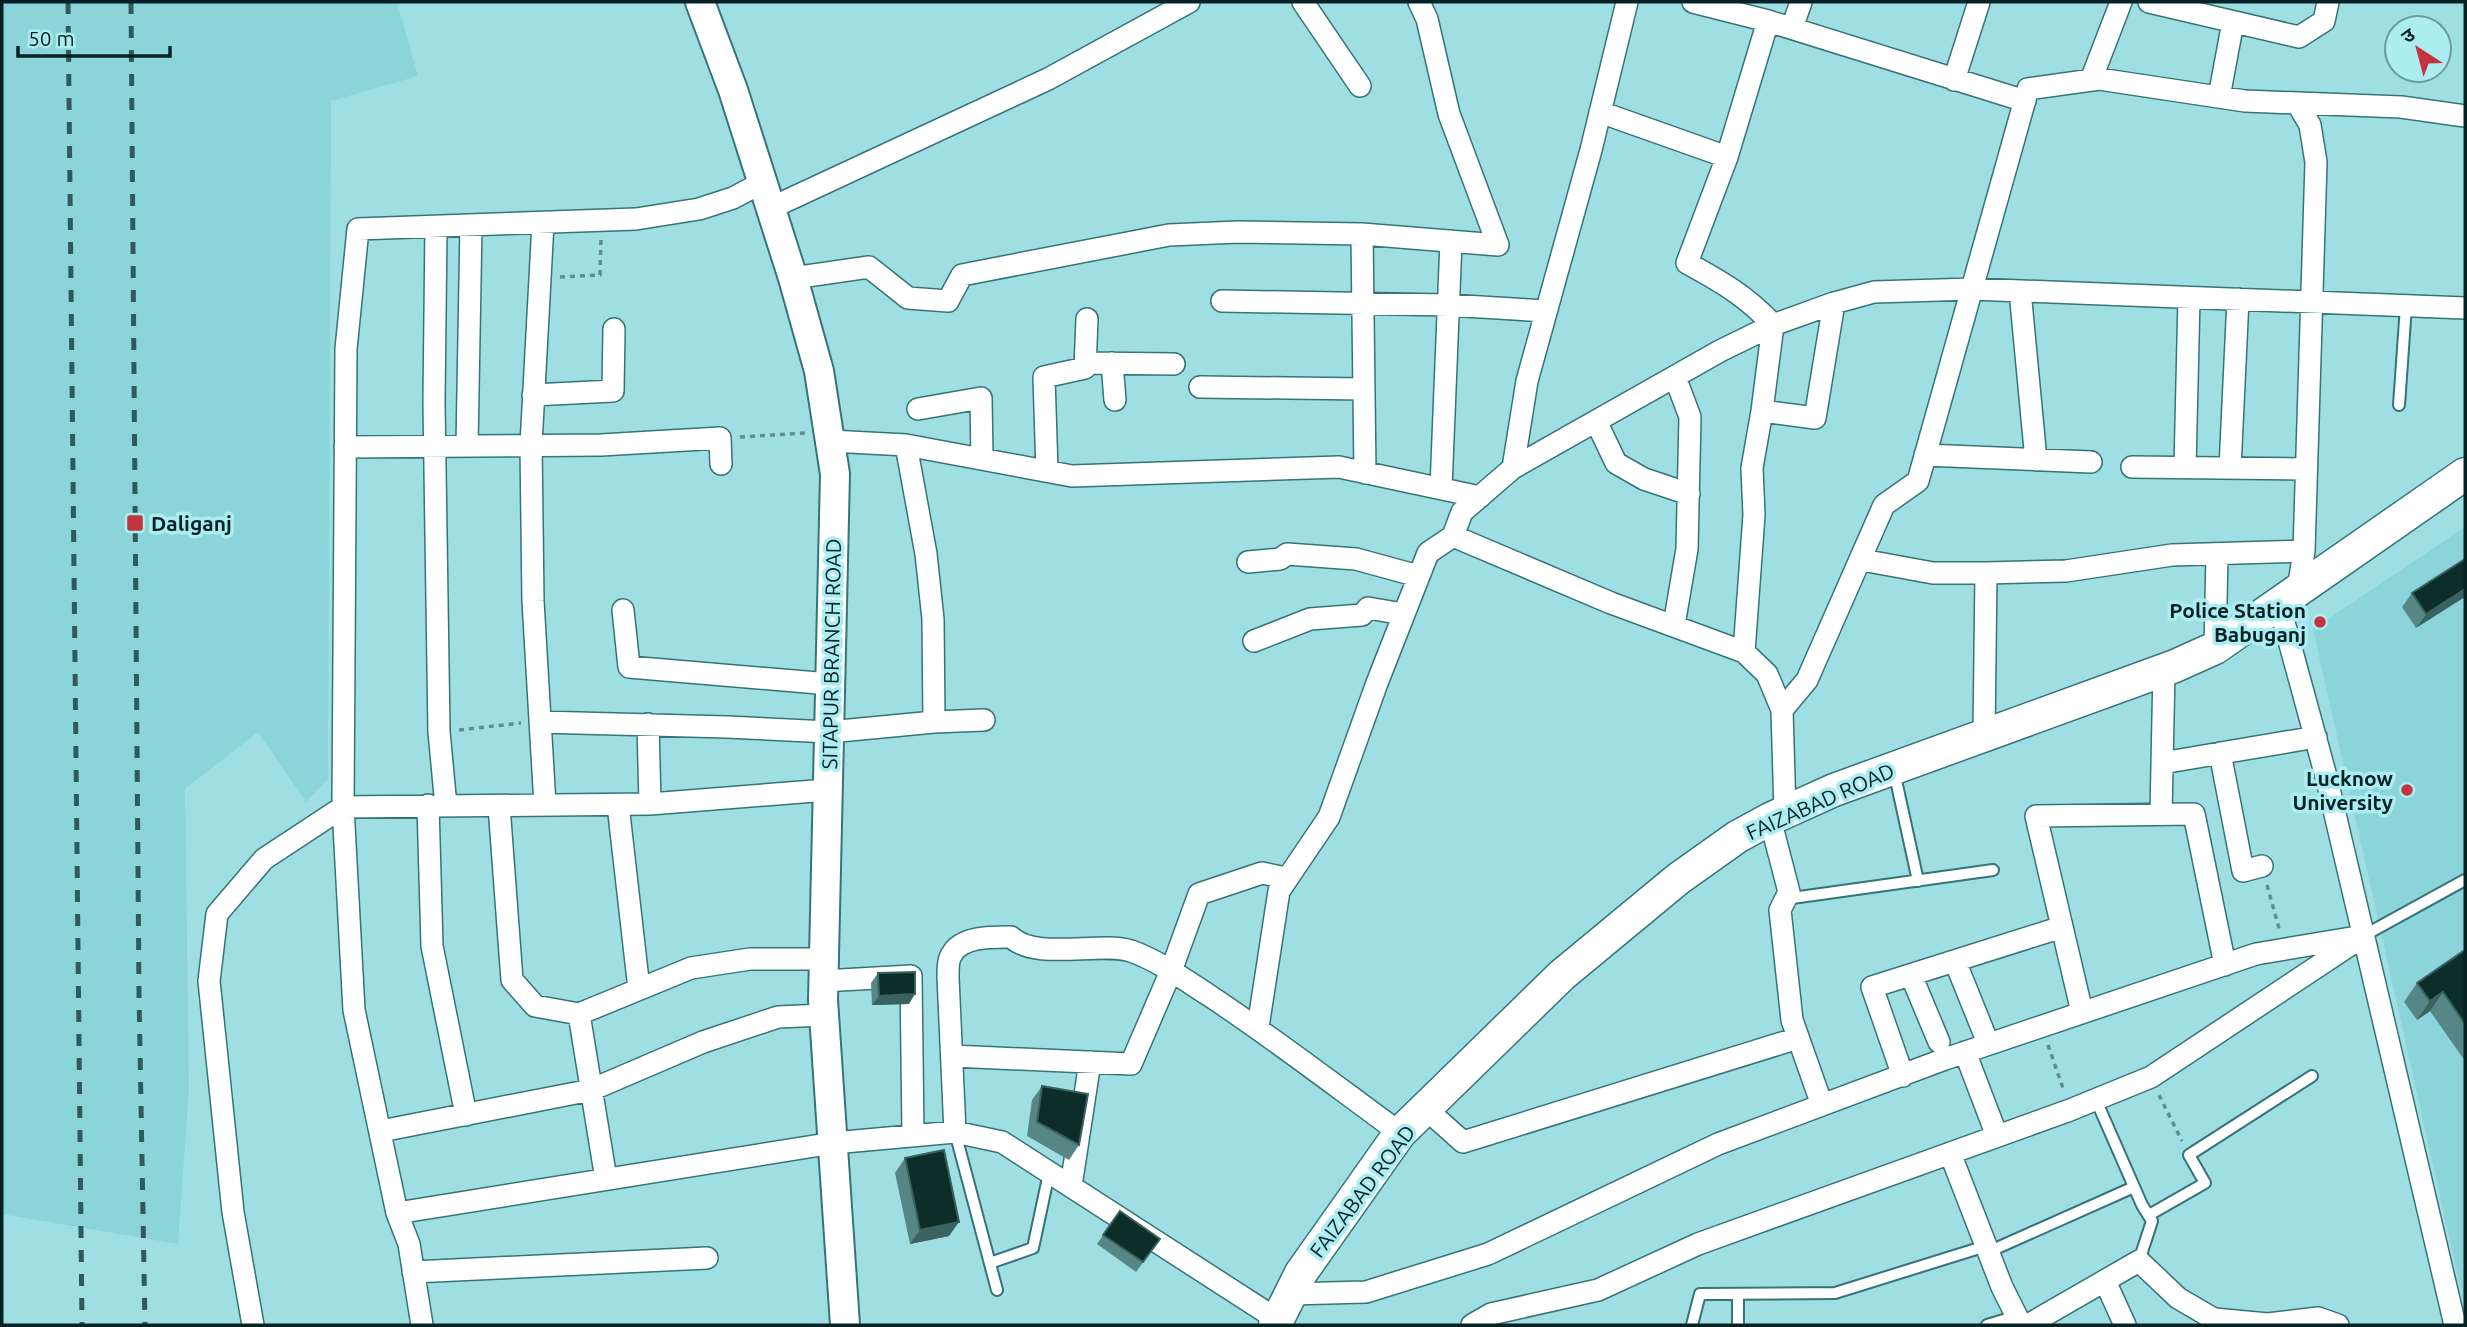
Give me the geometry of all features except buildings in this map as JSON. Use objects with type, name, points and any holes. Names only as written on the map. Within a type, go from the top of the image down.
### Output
[{"type":"main road","name":"FAIZABAD ROAD","points":[[1281,1313],[1301,1273],[1400,1133],[1562,975],[1678,879],[1737,837],[1777,815],[1833,790],[2164,670],[2215,648],[2465,474]]},
{"type":"street","name":"SITAPUR BRANCH ROAD","points":[[700,2],[763,182],[820,371],[835,474],[823,970],[845,1325]]},
{"type":"street","points":[[771,208],[1048,79],[1189,2]]},
{"type":"street","points":[[1303,2],[1360,86]]},
{"type":"street","points":[[793,278],[869,267],[908,299],[948,301],[962,275],[1169,235],[1238,232],[1362,234],[1498,245],[1449,114],[1427,19],[1419,2]]},
{"type":"street","points":[[1513,468],[1527,381],[1627,2]]},
{"type":"street","points":[[1693,2],[1768,20],[2025,100]]},
{"type":"street","points":[[1792,29],[1801,2]]},
{"type":"street","points":[[1954,80],[1979,2]]},
{"type":"street","points":[[2091,80],[2121,2]]},
{"type":"street","points":[[2149,2],[2299,37],[2324,21],[2328,2]]},
{"type":"street","points":[[1744,652],[1754,515],[1752,468],[1773,325],[1758,307],[1737,291],[1687,263],[1727,157],[1768,20]]},
{"type":"street","points":[[2219,97],[2234,22]]},
{"type":"street","points":[[1782,710],[1807,680],[1884,505],[1918,481],[2028,89],[2099,79],[2245,101],[2401,107],[2465,116]]},
{"type":"street","points":[[2297,103],[2310,125],[2316,162],[2304,551],[2289,597],[2316,737],[2455,1325]]},
{"type":"street","points":[[1600,112],[1727,157]]},
{"type":"street","points":[[422,1325],[409,1244],[397,1213],[354,1010],[343,807],[346,349],[358,229],[636,219],[699,209],[733,198],[763,182]]},
{"type":"street","points":[[543,223],[531,445],[533,601],[545,806]]},
{"type":"street","points":[[467,446],[471,225]]},
{"type":"street","points":[[436,227],[435,446],[439,732],[432,946],[466,1115]]},
{"type":"street","points":[[1362,234],[1365,473]]},
{"type":"street","points":[[1441,488],[1451,241]]},
{"type":"street","points":[[1258,1027],[1279,891],[1329,817],[1428,553],[1453,536],[1462,512],[1513,468],[1773,325],[1874,292],[1972,289],[2465,308]]},
{"type":"street","points":[[2020,291],[2036,460]]},
{"type":"street","points":[[2185,467],[2189,298]]},
{"type":"street","points":[[2230,468],[2238,299]]},
{"type":"street","points":[[1222,301],[1448,305],[1546,312]]},
{"type":"street","points":[[1762,411],[1815,418],[1834,303]]},
{"type":"street","points":[[1047,471],[1044,377],[1086,368],[1087,319]]},
{"type":"street","points":[[533,395],[613,391],[614,329]]},
{"type":"street","points":[[1086,363],[1174,364]]},
{"type":"street","points":[[1112,363],[1115,400]]},
{"type":"street","points":[[1674,625],[1687,549],[1690,418],[1675,377]]},
{"type":"street","points":[[1200,387],[1364,389]]},
{"type":"street","points":[[918,409],[981,398],[982,459]]},
{"type":"street","points":[[1596,421],[1616,463],[1644,479],[1689,494]]},
{"type":"street","points":[[829,436],[906,445],[1072,476],[1339,467],[1480,497]]},
{"type":"street","points":[[345,446],[601,445],[720,438],[721,464]]},
{"type":"street","points":[[906,445],[926,554],[933,619],[934,722]]},
{"type":"street","points":[[1925,455],[2091,462]]},
{"type":"street","points":[[2132,467],[2306,469]]},
{"type":"street","points":[[1453,536],[1599,598],[1744,652],[1767,674],[1782,710],[1777,815],[1789,892],[1780,909],[1792,1020],[1822,1105]]},
{"type":"street","points":[[1862,560],[1933,573],[1986,573],[2066,571],[2172,555],[2304,551]]},
{"type":"street","points":[[1248,562],[1280,559],[1287,554],[1356,559],[1418,576]]},
{"type":"street","points":[[2215,648],[2217,554]]},
{"type":"street","points":[[1984,735],[1986,573]]},
{"type":"street","points":[[1254,641],[1310,619],[1362,615],[1368,608],[1404,614]]},
{"type":"street","points":[[624,610],[629,667],[830,684]]},
{"type":"street","points":[[2161,814],[2164,670]]},
{"type":"street","points":[[540,722],[829,732],[984,720]]},
{"type":"street","points":[[648,724],[650,804]]},
{"type":"street","points":[[2162,763],[2316,737]]},
{"type":"street","points":[[2208,880],[2253,869],[2220,753]]},
{"type":"street","points":[[253,1325],[233,1212],[209,981],[217,914],[264,859],[343,807],[650,804],[827,790]]},
{"type":"street","points":[[618,805],[639,989]]},
{"type":"street","points":[[499,806],[512,980],[535,1006],[579,1014],[691,968],[750,959],[823,970],[911,976],[913,1135]]},
{"type":"street","points":[[2082,1012],[2035,816],[2194,814],[2225,965]]},
{"type":"street","points":[[953,1056],[1131,1064],[1171,971],[1199,894],[1262,873],[1286,877]]},
{"type":"street","points":[[1903,1076],[1872,987],[2062,927]]},
{"type":"street","points":[[397,1213],[833,1143],[955,1132],[1002,1142],[1281,1313],[1366,1292],[1488,1254],[1718,1144],[1988,1043],[2256,954],[2363,936]]},
{"type":"street","points":[[1472,1325],[1491,1314],[1598,1290],[1699,1244],[2070,1110],[2151,1077],[2363,936]]},
{"type":"street","points":[[955,1132],[948,977],[951,954],[964,942],[1012,937],[1017,942],[1046,948],[1129,950],[1171,971],[1258,1027],[1400,1133]]},
{"type":"street","points":[[1955,961],[1988,1043]]},
{"type":"street","points":[[1911,975],[1939,1042]]},
{"type":"street","points":[[579,1014],[606,1179]]},
{"type":"street","points":[[381,1131],[591,1090],[703,1042],[778,1017],[824,1015]]},
{"type":"street","points":[[1426,1109],[1463,1142],[1798,1038]]},
{"type":"street","points":[[1965,1052],[1997,1136]]},
{"type":"street","points":[[1071,1186],[1090,1062]]},
{"type":"street","points":[[1950,1153],[1987,1249],[2022,1322],[2139,1261],[2178,1298],[2214,1319],[2268,1324],[2318,1318],[2338,1325]]},
{"type":"street","points":[[413,1272],[707,1258]]},
{"type":"street","points":[[2105,1281],[2125,1325]]},
{"type":"lane","points":[[2399,405],[2406,306]]},
{"type":"lane","points":[[1894,768],[1918,881]]},
{"type":"lane","points":[[1785,899],[1993,870]]},
{"type":"lane","points":[[2363,936],[2465,880]]},
{"type":"lane","points":[[2149,1215],[2205,1183],[2189,1155],[2312,1076]]},
{"type":"lane","points":[[2096,1100],[2152,1221],[2139,1261]]},
{"type":"lane","points":[[955,1132],[997,1290]]},
{"type":"lane","points":[[990,1263],[1033,1248],[1049,1173]]},
{"type":"lane","points":[[1692,1325],[1700,1294],[1835,1293],[1987,1249],[2134,1187]]},
{"type":"lane","points":[[1738,1294],[1738,1325]]},
{"type":"lane","points":[[1987,1325],[2022,1322]]},
{"type":"path","points":[[540,278],[600,275],[601,221]]},
{"type":"path","points":[[720,438],[829,436]]},
{"type":"path","points":[[439,732],[540,722]]},
{"type":"path","points":[[2253,869],[2280,934]]},
{"type":"path","points":[[2042,1026],[2070,1110]]},
{"type":"path","points":[[2151,1077],[2189,1155]]},
{"type":"shaded area","points":[[2,2],[397,2],[418,76],[331,101],[328,779],[306,802],[258,732],[185,789],[189,1089],[178,1244],[2,1214]]},
{"type":"shaded area","name":"Lucknow University","points":[[2465,527],[2465,1308],[2313,629]]},
{"type":"railway","points":[[68,2],[82,1325]]},
{"type":"railway","points":[[131,2],[139,993],[145,1325]]},
{"type":"place","name":"Daliganj","points":[[135,523]]},
{"type":"place","name":"Police Station Babuganj","points":[[2320,622]]},
{"type":"place","name":"Lucknow University","points":[[2407,790]]}]
